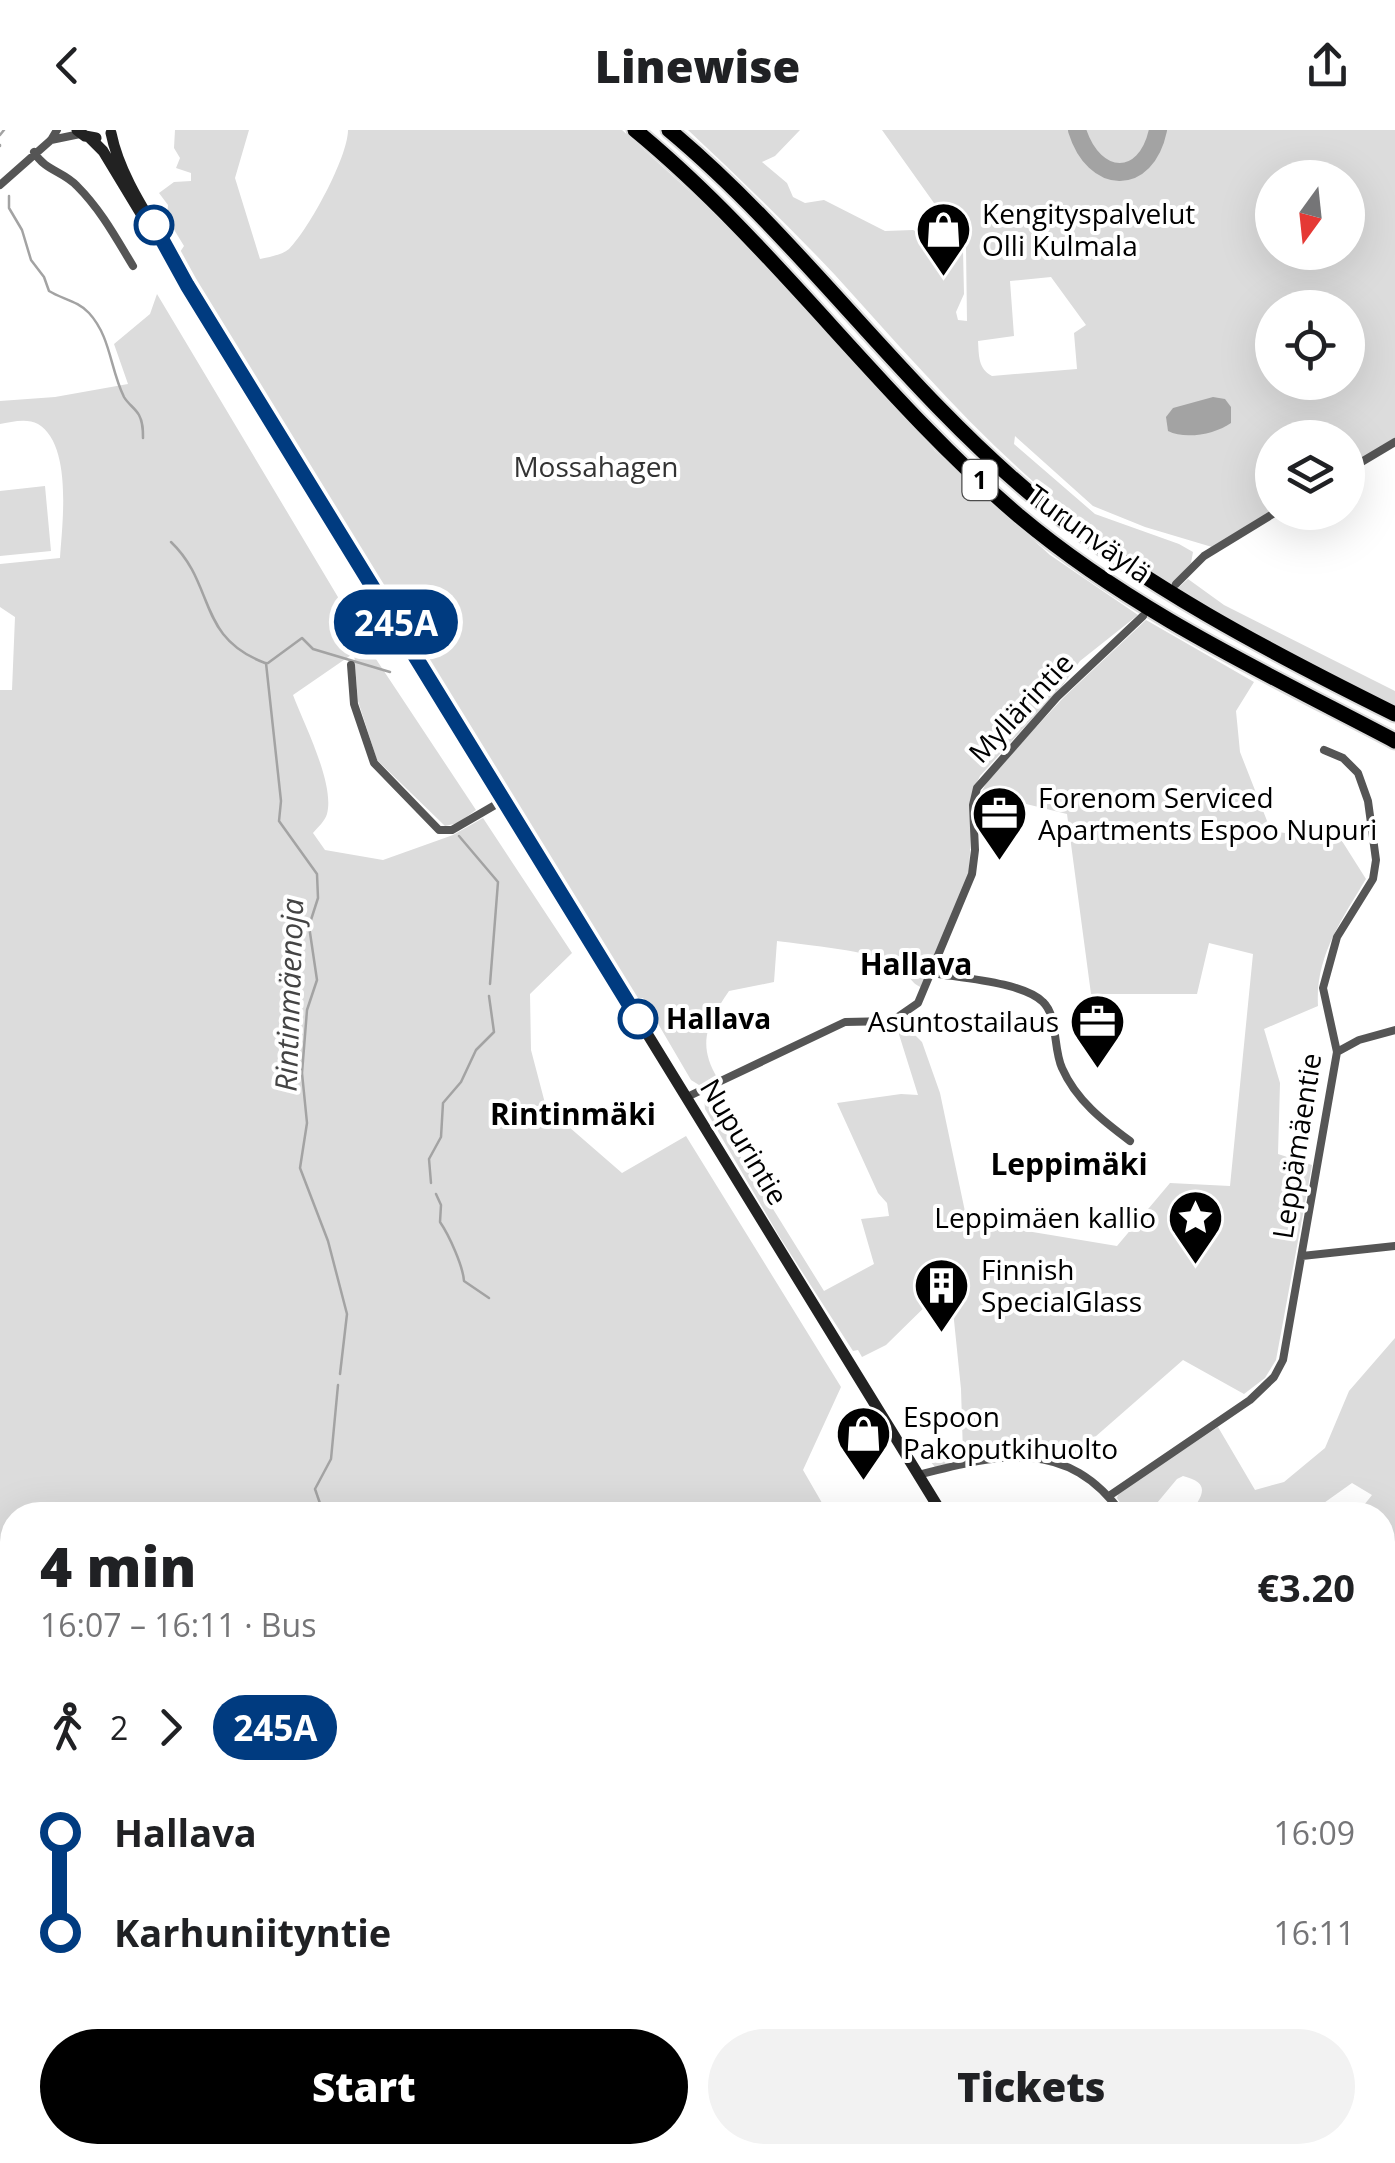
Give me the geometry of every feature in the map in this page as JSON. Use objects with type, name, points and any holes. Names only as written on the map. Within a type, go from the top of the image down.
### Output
[{"type":"highway","name":"Turunväylä","points":[[635,130],[740,224],[916,417],[1020,516],[1104,580],[1194,635],[1395,741]]},
{"type":"highway","name":"Turunväylä","points":[[668,130],[755,210],[933,402],[1032,495],[1116,558],[1200,611],[1395,714]]},
{"type":"main road","points":[[82,134],[112,131]]},
{"type":"main road","name":"Nupurintie","points":[[112,131],[114,150],[187,285],[935,1502]]},
{"type":"main road","name":"Nupurintie","points":[[82,134],[103,151],[166,259],[187,285]]},
{"type":"street","points":[[0,185],[51,140],[57,130]]},
{"type":"street","points":[[51,140],[82,134]]},
{"type":"street","points":[[34,152],[41,164],[66,176],[88,198],[133,266]]},
{"type":"street","points":[[1365,460],[1395,442]]},
{"type":"street","points":[[1176,584],[1204,556],[1255,525]]},
{"type":"street","name":"Myllärintie","points":[[687,1097],[846,1022],[892,1021],[918,1004],[972,874],[973,805],[977,788],[1058,697],[1142,616]]},
{"type":"street","points":[[350,666],[354,704],[374,763],[439,830],[452,830],[502,800]]},
{"type":"street","name":"Leppämäentie","points":[[1109,1496],[1250,1400],[1274,1377],[1288,1341],[1337,1052],[1323,988],[1337,936],[1373,880],[1376,860],[1368,801],[1358,773],[1342,758],[1324,750]]},
{"type":"street","points":[[932,973],[1013,988],[1042,1000],[1050,1015],[1056,1050],[1067,1078],[1098,1117],[1130,1141]]},
{"type":"street","points":[[1337,1052],[1359,1040],[1395,1030]]},
{"type":"street","points":[[1302,1256],[1395,1246]]},
{"type":"street","points":[[918,1476],[964,1463],[1030,1458],[1070,1466],[1113,1502]]},
{"type":"green space","name":"Mossahagen","points":[[175,130],[249,130],[235,178],[260,259],[286,251],[307,226],[335,174],[348,130],[622,130],[747,243],[935,451],[1050,555],[1138,615],[1080,661],[980,776],[973,790],[969,873],[924,988],[899,966],[884,959],[777,941],[774,982],[729,991],[710,1023],[707,1054],[718,1079],[699,1085],[691,1080],[643,998],[634,1000],[178,255],[184,246],[167,218],[168,205],[159,193],[174,182],[191,181],[191,173],[176,168],[180,158],[174,148]]},
{"type":"green space","points":[[688,130],[800,130],[775,156],[762,162],[787,183],[793,197],[805,203],[824,200],[885,231],[913,230],[932,238],[941,222],[928,213],[934,205],[963,250],[964,294],[956,312],[958,320],[967,321],[966,248],[882,130],[1395,130],[1395,438],[1365,457],[1365,420],[1255,420],[1255,521],[1212,547],[1093,506],[1015,436],[1014,444],[1095,514],[1193,552],[1191,563],[1172,584],[1119,551],[1021,470],[956,408],[763,201]],"holes":[[[1051,277],[1086,325],[1074,333],[1077,369],[992,376],[980,361],[978,341],[1014,336],[1010,281]]]},
{"type":"green space","points":[[157,294],[366,644],[476,810],[458,823],[445,826],[377,760],[358,701],[354,653],[293,695],[327,787],[327,814],[313,833],[325,850],[383,860],[453,835],[483,818],[572,953],[530,994],[531,1050],[546,1107],[622,1173],[686,1136],[841,1387],[803,1470],[821,1502],[0,1502],[0,690],[12,690],[15,617],[0,607],[0,564],[60,558],[63,486],[61,467],[49,434],[29,421],[0,424],[0,401],[55,397],[128,384],[114,344],[150,314]]},
{"type":"green space","points":[[45,486],[51,551],[0,556],[0,491]]},
{"type":"green space","points":[[1188,579],[1224,605],[1395,691],[1395,706],[1189,597],[1178,588]]},
{"type":"green space","points":[[1146,620],[1254,682],[1236,711],[1240,752],[1271,831],[1342,841],[1366,879],[1326,955],[1318,1006],[1264,1029],[1280,1083],[1278,1154],[1312,1165],[1276,1360],[1265,1378],[1244,1394],[1183,1360],[1071,1458],[999,1454],[935,1467],[915,1443],[939,1445],[949,1458],[963,1454],[951,1291],[940,1292],[886,1345],[862,1357],[858,1350],[853,1351],[779,1236],[705,1109],[704,1098],[824,1291],[874,1264],[861,1219],[889,1216],[887,1203],[878,1193],[837,1103],[918,1095],[897,1028],[911,1031],[922,1042],[940,1093],[967,1221],[1117,1246],[1170,1183],[1230,1186],[1253,954],[1209,943],[1197,994],[1091,994],[1067,814],[981,793],[989,778],[1064,697]]},
{"type":"green space","points":[[1395,1338],[1395,1502],[1366,1502],[1372,1495],[1352,1483],[1325,1502],[1197,1502],[1202,1492],[1199,1483],[1183,1476],[1158,1502],[1120,1502],[1117,1498],[1119,1492],[1218,1427],[1255,1490],[1284,1482],[1325,1448],[1349,1391]]},
{"type":"shaded area","points":[[1213,397],[1225,399],[1231,407],[1231,423],[1200,434],[1168,431],[1166,417],[1173,408]]},
{"type":"waterway","points":[[0,135],[4,130]]},
{"type":"waterway","points":[[1077,130],[1095,161],[1119,172],[1132,170],[1143,162],[1158,130]]},
{"type":"waterway","name":"Rintinmäenoja","points":[[9,196],[9,208],[49,291],[85,309],[102,332],[119,386],[140,418],[143,438]]},
{"type":"waterway","name":"Rintinmäenoja","points":[[171,542],[195,575],[217,625],[243,652],[265,663]]},
{"type":"waterway","points":[[268,663],[302,638],[313,649],[390,672]]},
{"type":"waterway","name":"Rintinmäenoja","points":[[266,663],[281,801],[279,821],[317,874],[318,898],[309,926],[317,980],[307,1010],[302,1073],[307,1123],[300,1168],[328,1241],[347,1314],[340,1374]]},
{"type":"waterway","points":[[459,836],[498,882],[490,984]]},
{"type":"waterway","points":[[431,1183],[429,1159],[441,1137],[443,1103],[461,1082],[476,1050],[494,1032],[489,996]]},
{"type":"waterway","points":[[436,1194],[441,1205],[440,1222],[464,1281],[489,1298]]},
{"type":"waterway","name":"Rintinmäenoja","points":[[320,1502],[315,1489],[331,1459],[338,1385]]},
{"type":"bus line","name":"245A","points":[[154,225],[187,285],[638,1019]]},
{"type":"place","name":"Kengityspalvelut Olli Kulmala","points":[[943,279]]},
{"type":"place","name":"Forenom Serviced Apartments Espoo Nupuri","points":[[999,863]]},
{"type":"place","name":"Hallava","points":[[638,1019]]},
{"type":"place","name":"Asuntostailaus","points":[[1098,1071]]},
{"type":"place","name":"Leppimäen kallio","points":[[1195,1267]]},
{"type":"place","name":"Finnish SpecialGlass","points":[[942,1335]]},
{"type":"place","name":"Espoon Pakoputkihuolto","points":[[864,1482]]},
{"type":"district","name":"Hallava","points":[[916,965]]},
{"type":"district","name":"Rintinmäki","points":[[573,1115]]},
{"type":"district","name":"Leppimäki","points":[[1069,1165]]}]
